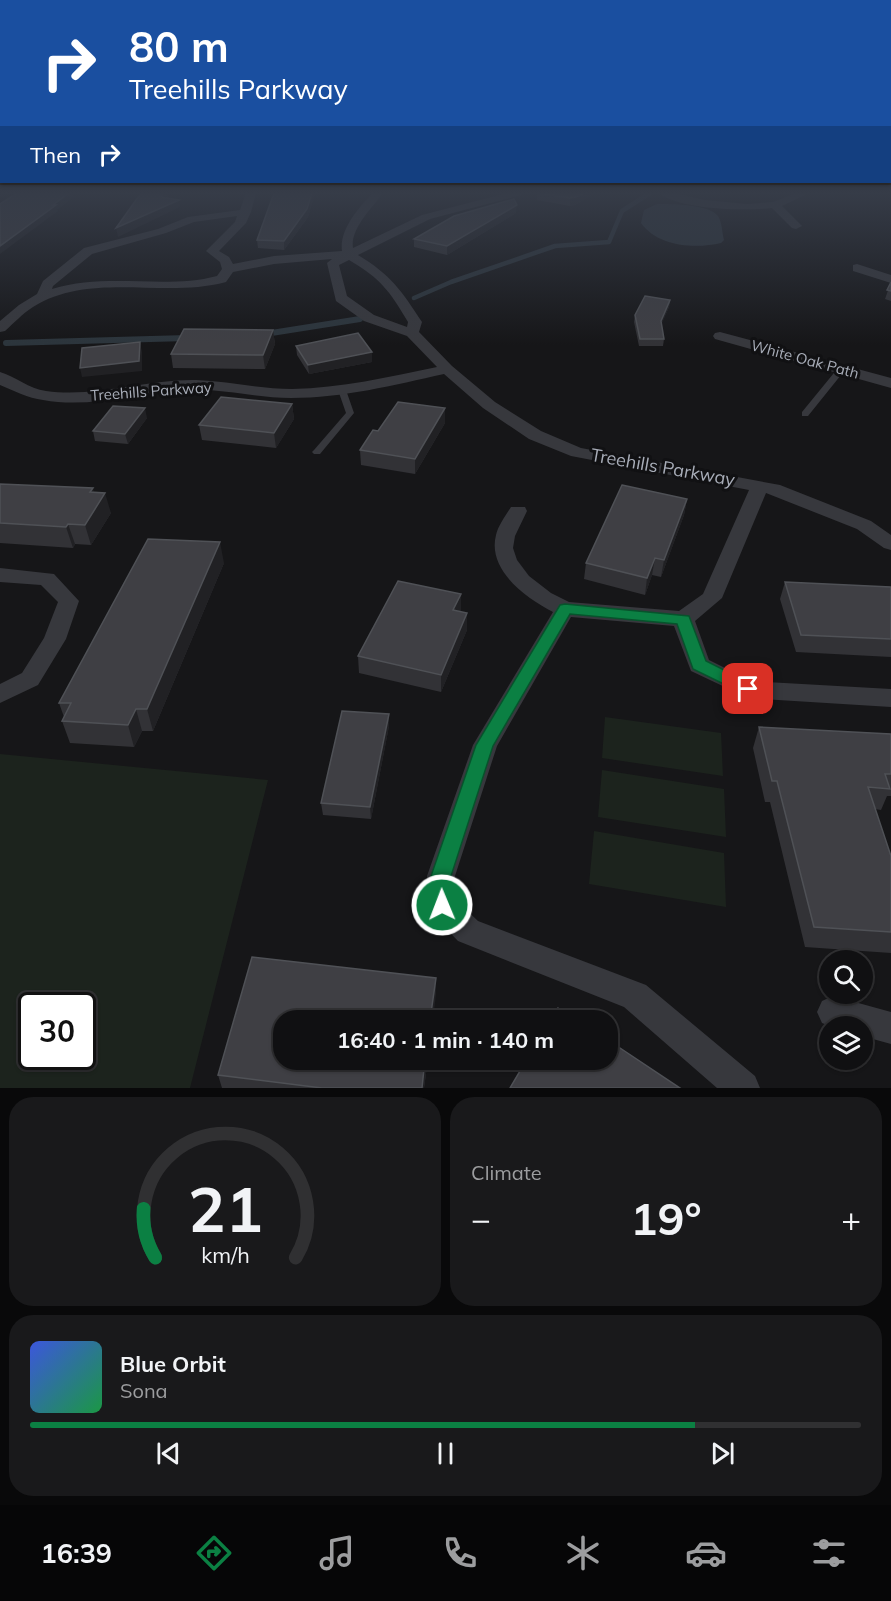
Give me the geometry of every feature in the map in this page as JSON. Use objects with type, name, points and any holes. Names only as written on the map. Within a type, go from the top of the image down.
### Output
[{"type":"street","points":[[43,296],[47,284],[88,251],[115,244]]},
{"type":"street","points":[[219,244],[212,251],[225,260],[228,269]]},
{"type":"street","name":"Treehills Parkway","points":[[347,244],[348,254]]},
{"type":"street","points":[[0,328],[30,302],[43,296],[76,288],[152,284],[201,285],[222,279],[228,269],[274,260],[348,254],[370,244]]},
{"type":"street","name":"Treehills Parkway","points":[[348,254],[333,263],[341,297],[369,318],[412,333],[447,369],[489,405],[535,435],[577,452],[760,485],[864,525],[891,544]]},
{"type":"street","name":"Treehills Parkway","points":[[348,254],[378,272],[396,292],[415,322],[412,333]]},
{"type":"street","points":[[857,268],[891,279]]},
{"type":"street","name":"White Oak Path","points":[[720,336],[891,382]]},
{"type":"street","name":"Treehills Parkway","points":[[0,377],[2,380],[43,396],[66,397],[154,390],[185,385],[215,385],[269,393],[342,390],[447,369]]},
{"type":"street","points":[[518,511],[504,537],[507,560],[523,584],[553,604],[565,609],[683,619],[712,598],[760,485]]},
{"type":"street","points":[[0,575],[47,579],[69,601],[55,639],[30,679],[0,694]]},
{"type":"street","points":[[565,609],[485,745],[441,876],[442,905],[468,931],[635,996],[743,1088]]},
{"type":"street","points":[[683,619],[699,665],[748,689],[891,698]]},
{"type":"street","points":[[833,1012],[891,1028]]},
{"type":"lane","points":[[806,414],[841,370]]},
{"type":"lane","points":[[317,452],[350,412],[342,390]]},
{"type":"shaded area","points":[[677,244],[717,244],[700,246]]},
{"type":"shaded area","points":[[605,717],[721,733],[723,776],[602,758]]},
{"type":"shaded area","points":[[0,754],[268,780],[190,1088],[0,1088]]},
{"type":"shaded area","points":[[602,770],[724,789],[726,837],[598,817]]},
{"type":"shaded area","points":[[594,831],[724,853],[726,907],[589,884]]},
{"type":"building","points":[[645,296],[670,300],[661,321],[664,339],[640,339],[635,315]]},
{"type":"building","points":[[184,329],[273,330],[263,355],[171,354]]},
{"type":"building","points":[[358,333],[372,352],[308,365],[296,346]]},
{"type":"building","points":[[140,342],[139,361],[80,368],[82,348]]},
{"type":"building","points":[[221,397],[292,404],[274,433],[199,425]]},
{"type":"building","points":[[398,402],[445,408],[415,459],[360,450],[373,430],[378,431]]},
{"type":"building","points":[[113,406],[145,408],[125,434],[93,431]]},
{"type":"building","points":[[0,484],[93,488],[90,492],[105,493],[85,525],[68,524],[66,527],[0,523]]},
{"type":"building","points":[[622,485],[687,499],[664,560],[655,558],[647,578],[586,563]]},
{"type":"building","points":[[148,539],[220,542],[147,709],[136,709],[128,725],[62,721],[71,703],[59,703]]},
{"type":"building","points":[[398,581],[461,594],[453,610],[467,613],[441,675],[358,656]]},
{"type":"building","points":[[785,582],[891,587],[891,639],[801,635]]},
{"type":"building","points":[[342,711],[389,714],[370,807],[321,803]]},
{"type":"building","points":[[759,727],[891,734],[891,774],[885,774],[890,789],[868,787],[891,856],[891,932],[814,927],[777,781],[772,781]]},
{"type":"building","points":[[252,957],[436,978],[431,1010],[273,1010],[273,1070],[424,1070],[422,1088],[322,1088],[218,1075]]},
{"type":"building","points":[[618,1047],[680,1088],[510,1088],[521,1070],[618,1070]]},
{"type":"waterway","points":[[414,298],[451,282],[555,246],[585,244]]},
{"type":"waterway","points":[[265,334],[360,319]]},
{"type":"waterway","points":[[6,343],[187,338]]},
{"type":"route","points":[[442,905],[441,876],[485,745],[565,609],[683,619],[699,665],[748,689]]}]
